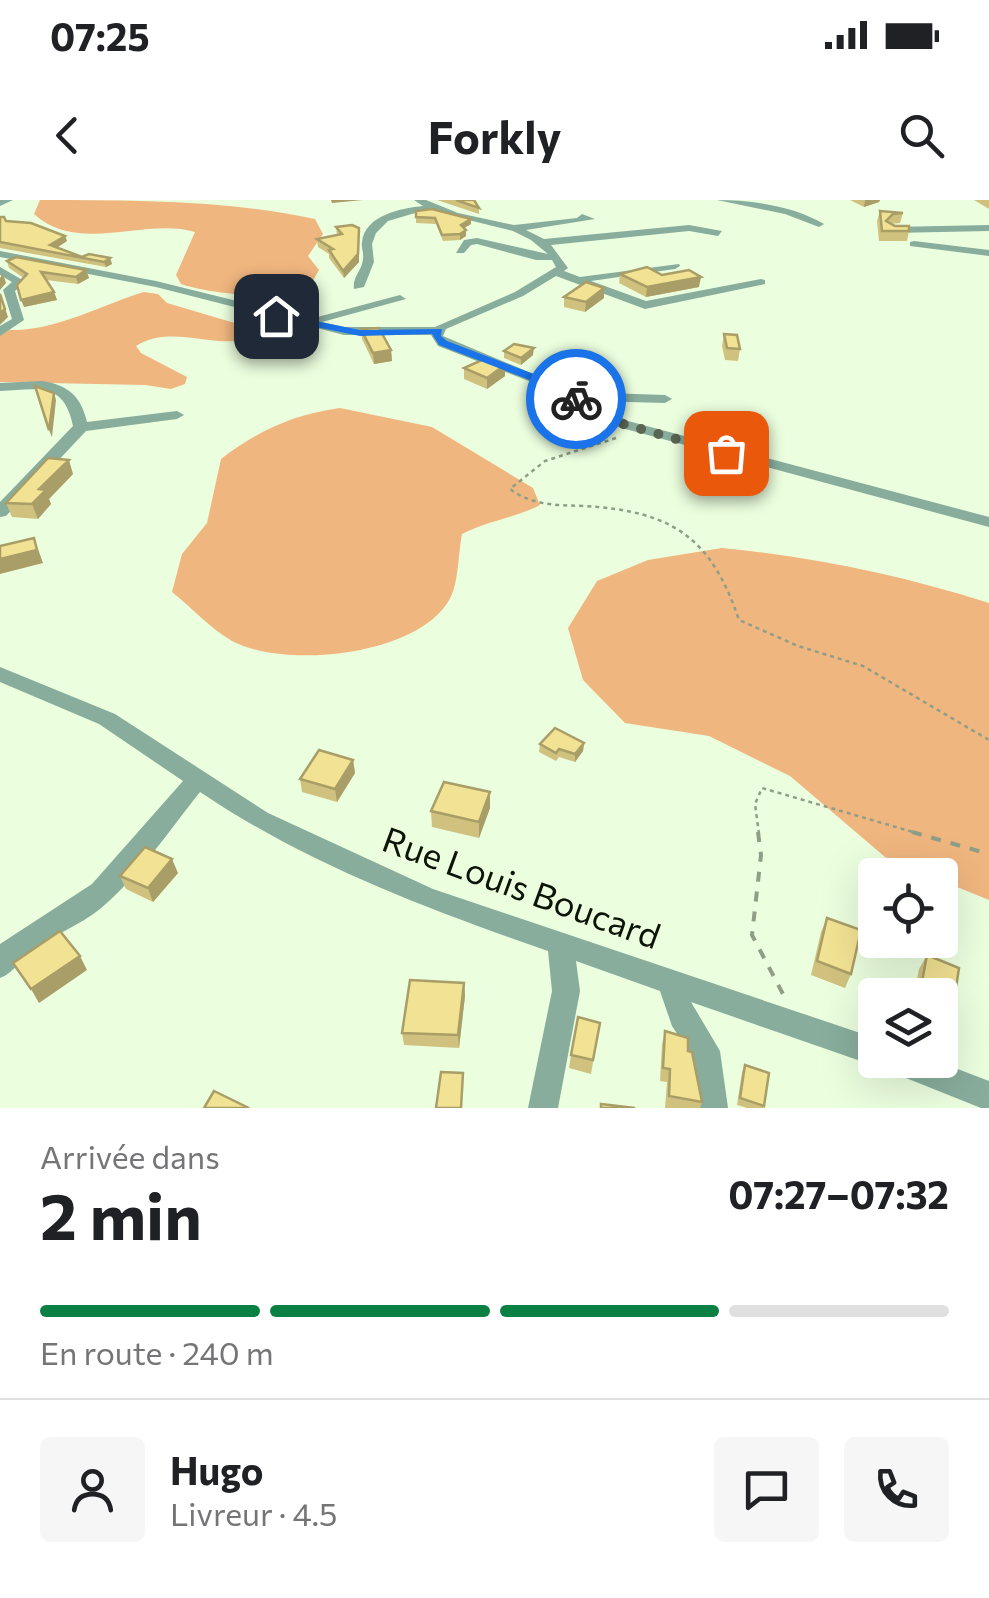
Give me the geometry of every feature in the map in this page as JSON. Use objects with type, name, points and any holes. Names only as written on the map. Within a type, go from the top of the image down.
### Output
[{"type":"street","points":[[0,203],[8,200]]},
{"type":"street","points":[[0,254],[156,284],[299,321],[369,334],[438,331],[562,268],[556,257],[516,228],[434,208],[419,200]]},
{"type":"street","points":[[722,200],[788,212],[819,224]]},
{"type":"street","points":[[358,286],[358,277],[369,258],[368,239],[376,228],[406,211],[434,208]]},
{"type":"street","points":[[486,220],[552,212]]},
{"type":"street","points":[[516,228],[589,220],[582,216]]},
{"type":"street","points":[[539,243],[689,228],[718,233]]},
{"type":"street","points":[[892,230],[989,228]]},
{"type":"street","points":[[460,251],[468,242],[477,241],[536,257],[556,257]]},
{"type":"street","points":[[914,244],[989,252]]},
{"type":"street","points":[[0,332],[18,320],[9,290],[20,282],[0,269],[18,257]]},
{"type":"street","points":[[582,279],[675,266]]},
{"type":"street","points":[[558,273],[646,306],[761,282]]},
{"type":"street","points":[[299,321],[346,314],[400,299]]},
{"type":"street","points":[[438,331],[436,336],[443,343],[572,396],[602,415],[639,429],[989,522]]},
{"type":"street","points":[[0,387],[64,390],[78,404],[81,427]]},
{"type":"street","points":[[572,396],[665,399]]},
{"type":"street","points":[[0,512],[81,427],[177,416]]},
{"type":"street","points":[[0,486],[25,484]]},
{"type":"street","name":"Rue Louis Boucard","points":[[0,674],[107,719],[260,820],[425,897],[858,1046]]},
{"type":"street","points":[[5,951],[57,925],[92,900],[198,780]]},
{"type":"street","points":[[543,1108],[566,991],[560,943]]},
{"type":"street","points":[[670,980],[682,1016],[705,1051],[713,1108]]},
{"type":"street","points":[[942,1078],[989,1096]]},
{"type":"path","points":[[639,429],[544,459],[520,476],[510,490],[520,498],[558,506],[633,512],[688,533],[720,570],[739,620],[798,646],[864,666],[989,740]]},
{"type":"path","points":[[799,1024],[752,935],[761,856],[756,804],[762,788],[989,854]]},
{"type":"shaded area","points":[[40,200],[213,205],[315,219],[323,234],[308,256],[319,270],[311,284],[285,294],[247,295],[181,284],[176,275],[195,232],[71,232],[34,214]]},
{"type":"shaded area","points":[[144,292],[158,294],[167,303],[255,329],[259,336],[228,341],[165,337],[136,346],[141,353],[187,377],[185,384],[171,389],[0,382],[0,329],[55,324]]},
{"type":"shaded area","points":[[340,408],[432,427],[533,488],[540,505],[462,534],[452,595],[431,620],[407,635],[347,652],[315,655],[255,650],[232,641],[172,592],[182,554],[207,523],[221,459],[277,425]]},
{"type":"shaded area","points":[[722,548],[790,556],[857,568],[989,603],[989,900],[958,887],[958,858],[885,857],[790,776],[709,736],[625,723],[583,680],[568,628],[597,581],[648,560]]},
{"type":"building","points":[[456,200],[474,200],[479,208]]},
{"type":"building","points":[[432,209],[471,219],[461,225],[466,230],[460,234],[442,235],[435,218],[416,217],[416,211]]},
{"type":"building","points":[[880,211],[903,213],[893,214],[886,221],[909,226],[909,231],[882,231]]},
{"type":"building","points":[[0,217],[65,236],[50,245],[82,257],[89,254],[110,258],[104,262],[0,242]]},
{"type":"building","points":[[336,227],[359,228],[358,254],[343,271],[329,250],[333,249],[317,239],[342,234]]},
{"type":"building","points":[[16,257],[86,270],[76,277],[41,272],[54,292],[21,300],[17,285],[27,274],[7,261]]},
{"type":"building","points":[[647,267],[662,275],[689,270],[701,277],[647,287],[620,274]]},
{"type":"building","points":[[586,282],[604,288],[586,302],[564,297]]},
{"type":"building","points":[[379,328],[391,350],[373,353],[361,329]]},
{"type":"building","points":[[724,334],[737,335],[740,349],[727,348]]},
{"type":"building","points":[[514,344],[534,348],[521,358],[504,351]]},
{"type":"building","points":[[482,360],[505,365],[487,378],[464,368]]},
{"type":"building","points":[[35,386],[54,393],[49,430]]},
{"type":"building","points":[[577,410],[596,426],[576,432],[557,415]]},
{"type":"building","points":[[48,458],[69,460],[39,489],[46,490],[32,504],[6,503]]},
{"type":"building","points":[[34,538],[37,550],[0,559],[0,546]]},
{"type":"building","points":[[555,728],[584,743],[575,754],[559,749],[556,753],[540,744]]},
{"type":"building","points":[[319,750],[353,760],[335,789],[300,779]]},
{"type":"building","points":[[444,782],[490,792],[479,822],[431,811]]},
{"type":"building","points":[[145,847],[172,859],[148,888],[120,876]]},
{"type":"building","points":[[827,918],[858,929],[851,974],[817,961]]},
{"type":"building","points":[[60,931],[80,956],[31,989],[13,963]]},
{"type":"building","points":[[926,958],[959,968],[957,978],[923,978]]},
{"type":"building","points":[[410,980],[464,983],[458,1035],[402,1033]]},
{"type":"building","points":[[578,1017],[600,1023],[593,1060],[571,1055]]},
{"type":"building","points":[[665,1031],[688,1038],[702,1102],[669,1096],[670,1069],[663,1068]]},
{"type":"building","points":[[745,1065],[769,1073],[764,1106],[740,1098]]},
{"type":"building","points":[[441,1072],[463,1073],[461,1108],[436,1108]]},
{"type":"building","points":[[214,1091],[249,1108],[204,1108]]},
{"type":"building","points":[[601,1104],[635,1108],[601,1108]]},
{"type":"way so far","points":[[576,399],[623,424],[726,453]]},
{"type":"route","points":[[276,316],[360,333],[438,331],[436,336],[443,343],[556,387],[576,399]]}]
